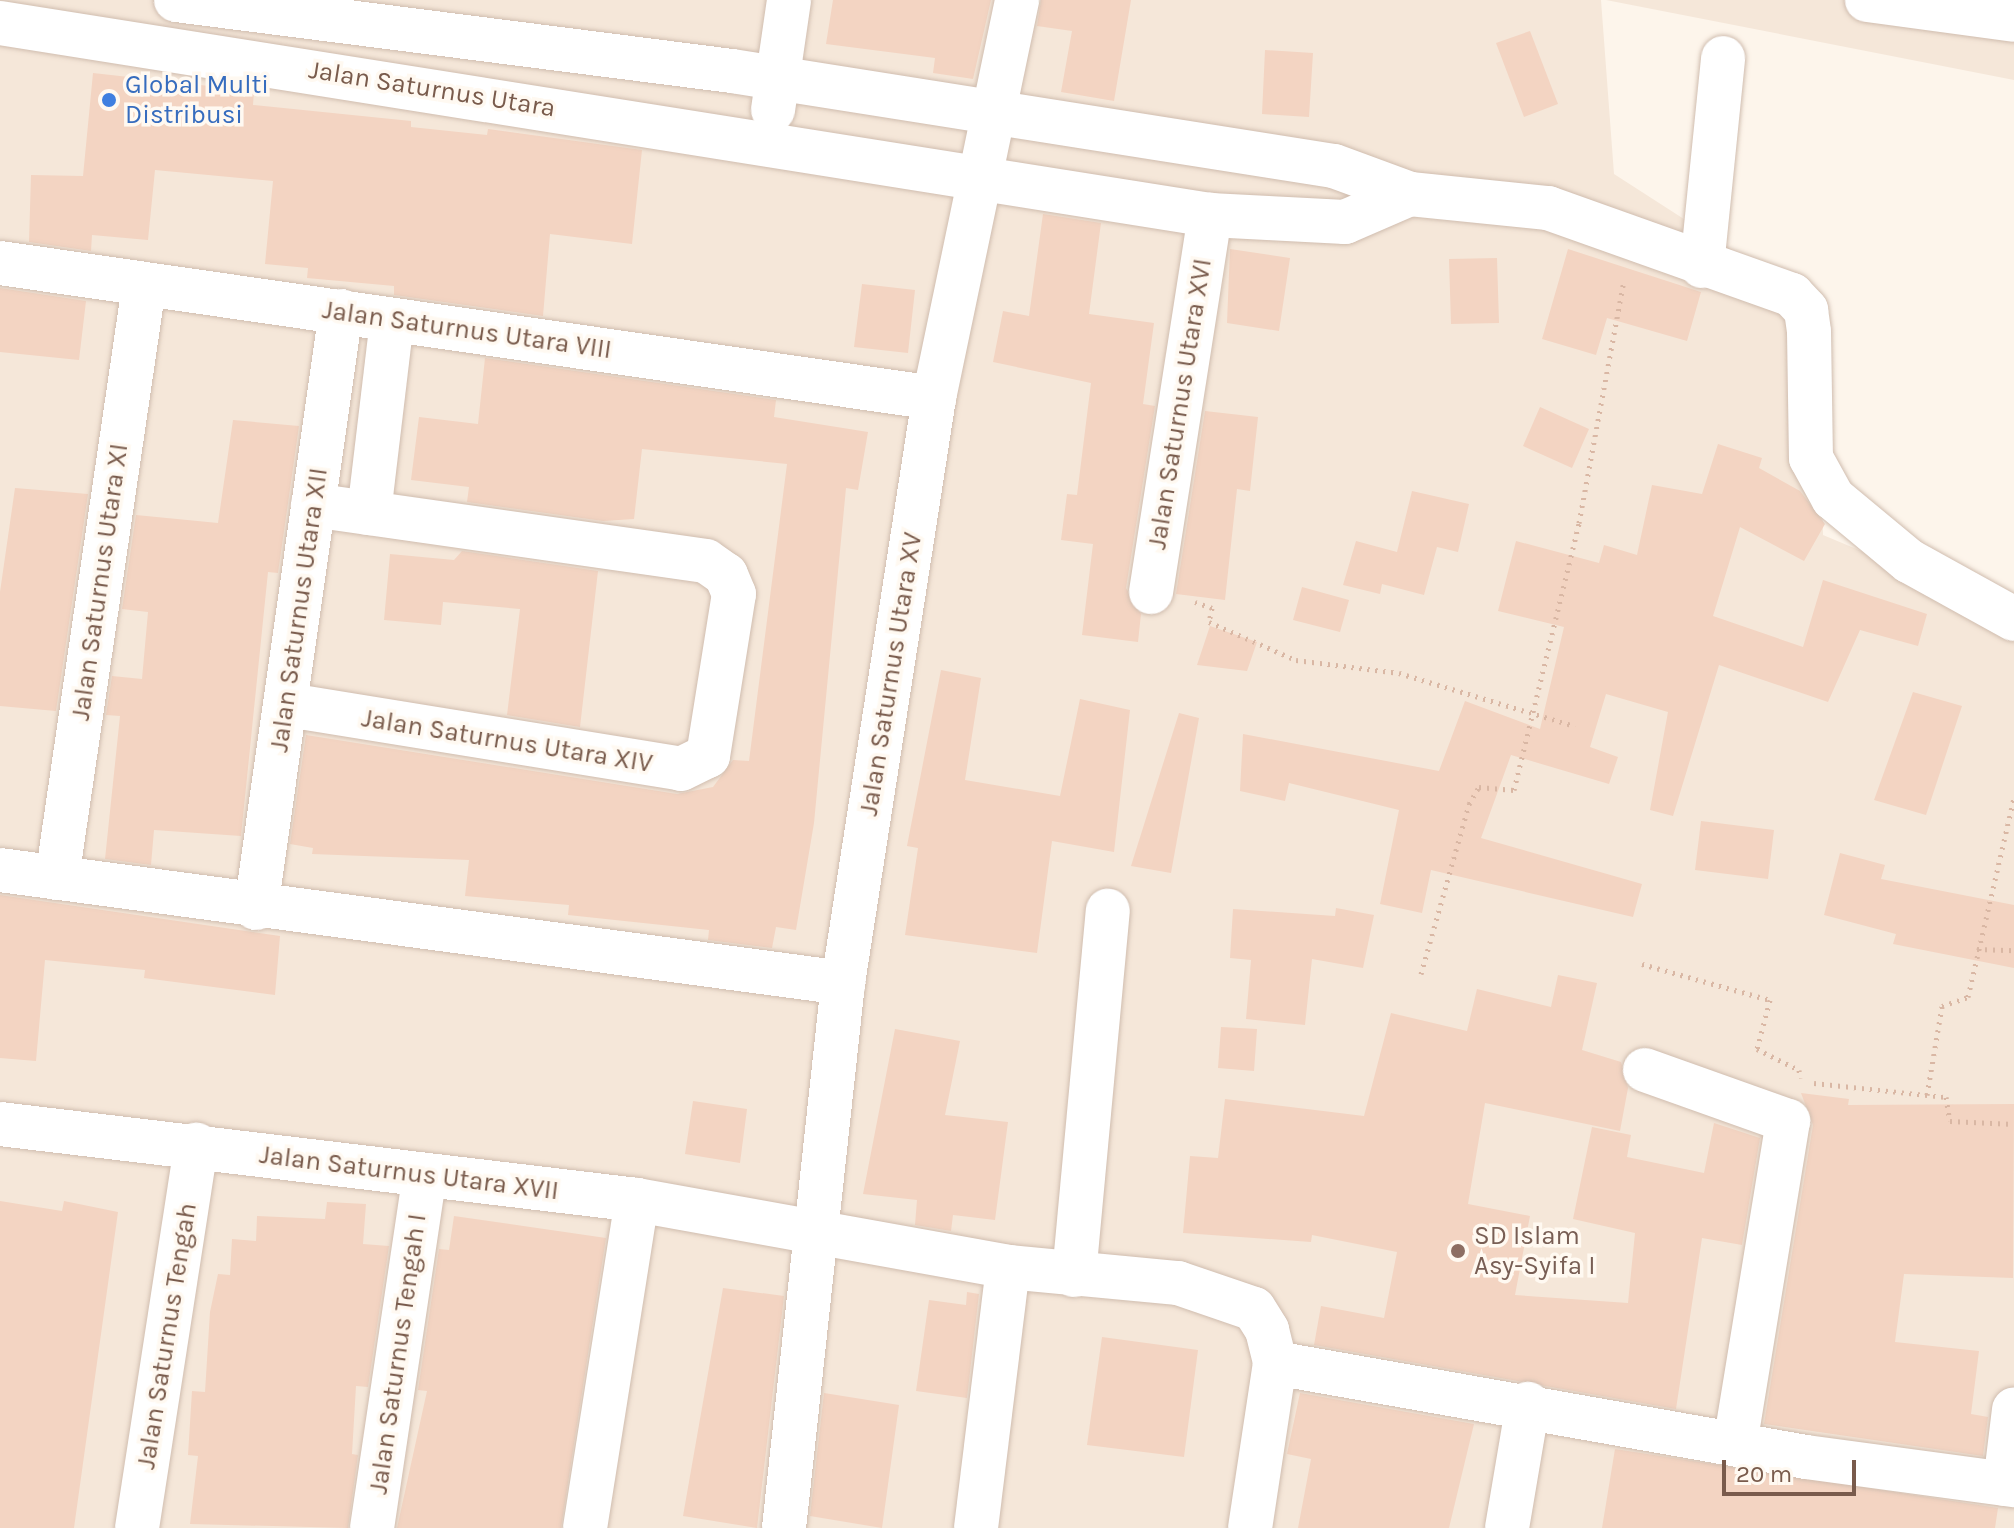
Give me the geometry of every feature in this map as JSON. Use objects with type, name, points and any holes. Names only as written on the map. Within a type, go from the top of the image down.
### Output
[{"type":"street","name":"Jalan Saturnus Utara","points":[[176,0],[777,82],[1334,166],[1410,194]]},
{"type":"street","points":[[769,140],[789,0]]},
{"type":"street","name":"Jalan Saturnus Utara XV","points":[[784,1528],[843,983],[934,398],[977,173],[1017,0]]},
{"type":"street","points":[[1884,1],[2014,20]]},
{"type":"street","name":"Jalan Saturnus Utara","points":[[0,23],[977,173],[1210,215],[1345,222],[1410,194]]},
{"type":"street","points":[[1702,266],[1723,58]]},
{"type":"street","points":[[1410,194],[1548,208],[1702,266],[1792,295],[1806,310],[1805,423],[1811,458],[1833,498],[1909,561],[2014,619]]},
{"type":"street","name":"Jalan Saturnus Utara XVI","points":[[1151,592],[1210,215]]},
{"type":"street","name":"Jalan Saturnus Utara VIII","points":[[0,263],[934,398]]},
{"type":"street","name":"Jalan Saturnus Utara XI","points":[[57,878],[144,286]]},
{"type":"street","name":"Jalan Saturnus Utara XII","points":[[256,908],[288,705],[341,311]]},
{"type":"street","points":[[313,505],[369,513],[392,320]]},
{"type":"street","name":"Jalan Saturnus Utara XIV","points":[[288,705],[681,769],[708,756],[734,594],[726,575],[706,561],[369,513]]},
{"type":"street","points":[[0,870],[256,908],[843,983]]},
{"type":"street","points":[[1074,1275],[1108,911]]},
{"type":"street","points":[[1645,1070],[1794,1102],[1735,1444]]},
{"type":"street","name":"Jalan Saturnus Utara XVII","points":[[0,1124],[196,1145],[424,1180],[637,1200],[815,1236],[1008,1267],[1178,1283],[1254,1309],[1275,1363]]},
{"type":"street","name":"Jalan Saturnus Tengah","points":[[137,1528],[196,1145]]},
{"type":"street","name":"Jalan Saturnus Tengah I","points":[[372,1528],[424,1180]]},
{"type":"street","points":[[585,1528],[637,1200]]},
{"type":"street","points":[[976,1528],[1008,1267]]},
{"type":"street","points":[[1250,1528],[1275,1363],[1528,1404],[1735,1444],[2010,1485],[2014,1410]]},
{"type":"street","points":[[1507,1528],[1528,1404]]},
{"type":"path","points":[[1421,974],[1469,804],[1479,787],[1514,790],[1534,715],[1634,240]]},
{"type":"path","points":[[1151,592],[1210,605],[1209,622],[1296,660],[1399,673],[1575,726]]},
{"type":"path","points":[[1927,1095],[1942,1006],[1968,997],[2014,797]]},
{"type":"path","points":[[1977,949],[2014,950]]},
{"type":"path","points":[[1642,964],[1770,1000],[1757,1049],[1799,1070],[1794,1102],[1927,1095],[1946,1097],[1950,1121],[2014,1124]]},
{"type":"shaded area","points":[[0,0],[1601,0],[1614,174],[1819,306],[1823,535],[2014,615],[2014,1528],[0,1528]]},
{"type":"shaded area","points":[[1606,0],[2014,0],[2014,80]]},
{"type":"building","points":[[833,0],[991,0],[973,79],[933,73],[935,58],[826,44]]},
{"type":"building","points":[[1041,0],[1131,0],[1114,101],[1061,92],[1072,31],[1037,26]]},
{"type":"building","points":[[1530,31],[1558,104],[1524,117],[1496,43]]},
{"type":"building","points":[[1265,50],[1313,53],[1309,117],[1262,114]]},
{"type":"building","points":[[93,73],[254,91],[253,105],[411,121],[411,127],[487,135],[488,129],[642,150],[632,244],[550,234],[543,316],[394,295],[394,286],[307,278],[308,268],[265,264],[273,181],[155,170],[148,240],[92,235],[91,251],[29,242],[31,175],[83,176]]},
{"type":"building","points":[[1043,214],[1101,223],[1089,314],[1154,323],[1143,404],[1155,406],[1126,588],[1141,614],[1138,642],[1082,635],[1093,544],[1061,540],[1067,494],[1077,495],[1091,383],[993,362],[1003,311],[1029,316]]},
{"type":"building","points":[[1230,249],[1290,258],[1279,331],[1227,323]]},
{"type":"building","points":[[1568,249],[1701,292],[1687,341],[1607,318],[1596,355],[1542,339]]},
{"type":"building","points":[[1497,258],[1499,323],[1451,324],[1449,259]]},
{"type":"building","points":[[862,284],[915,290],[908,353],[854,347]]},
{"type":"building","points":[[0,288],[86,301],[79,360],[0,352]]},
{"type":"building","points":[[485,358],[776,400],[774,417],[868,432],[858,490],[846,488],[814,823],[796,930],[776,927],[772,948],[708,940],[709,930],[568,915],[569,905],[465,896],[469,860],[312,854],[313,848],[290,844],[306,735],[677,794],[713,787],[733,760],[749,761],[787,464],[642,449],[634,519],[603,521],[467,502],[469,487],[411,480],[419,417],[478,424]]},
{"type":"building","points":[[1540,407],[1589,429],[1572,468],[1523,446]]},
{"type":"building","points":[[1205,411],[1258,417],[1250,491],[1237,489],[1225,600],[1176,594]]},
{"type":"building","points":[[233,420],[299,426],[278,573],[268,572],[241,836],[154,830],[151,865],[105,859],[120,716],[106,715],[112,676],[142,679],[148,612],[122,609],[136,515],[218,523]]},
{"type":"building","points":[[1718,444],[1762,458],[1759,468],[1800,491],[1825,524],[1804,561],[1740,527],[1713,616],[1803,647],[1823,580],[1927,614],[1918,646],[1860,630],[1828,702],[1719,665],[1673,816],[1650,810],[1668,712],[1606,694],[1590,747],[1618,757],[1609,784],[1511,755],[1481,838],[1642,884],[1633,917],[1431,870],[1422,913],[1380,904],[1399,810],[1289,783],[1285,801],[1240,791],[1243,734],[1439,771],[1465,701],[1540,729],[1564,627],[1498,611],[1516,541],[1599,563],[1604,545],[1637,555],[1652,485],[1702,494]]},
{"type":"building","points":[[15,488],[88,494],[56,711],[0,706],[0,592]]},
{"type":"building","points":[[1412,491],[1469,504],[1458,552],[1437,547],[1424,595],[1382,584],[1380,594],[1343,585],[1356,541],[1397,552]]},
{"type":"building","points":[[462,551],[598,571],[580,727],[507,715],[520,609],[443,602],[441,625],[384,620],[390,554],[454,560]]},
{"type":"building","points":[[1302,587],[1349,600],[1340,632],[1293,620]]},
{"type":"building","points":[[1210,626],[1257,642],[1247,671],[1197,665]]},
{"type":"building","points":[[941,670],[981,678],[965,780],[1060,796],[1080,699],[1130,710],[1114,852],[1052,841],[1037,953],[905,935],[918,848],[907,846]]},
{"type":"building","points":[[1913,692],[1962,706],[1926,815],[1874,800]]},
{"type":"building","points":[[1179,713],[1199,718],[1171,873],[1131,866]]},
{"type":"building","points":[[1701,821],[1774,830],[1768,879],[1695,870]]},
{"type":"building","points":[[1840,853],[1885,865],[1881,879],[2014,905],[2014,968],[1893,944],[1896,934],[1824,915]]},
{"type":"building","points":[[0,895],[280,936],[275,995],[144,978],[145,970],[45,960],[36,1061],[0,1058]]},
{"type":"building","points":[[1336,908],[1374,915],[1363,968],[1312,959],[1305,1025],[1246,1019],[1251,960],[1230,958],[1233,909],[1335,916]]},
{"type":"building","points":[[1558,975],[1597,983],[1582,1050],[1621,1062],[1628,1088],[1620,1131],[1485,1103],[1468,1204],[1530,1216],[1515,1295],[1628,1303],[1635,1233],[1573,1219],[1592,1127],[1631,1135],[1627,1157],[1704,1173],[1714,1123],[1760,1138],[1742,1245],[1702,1238],[1676,1409],[1314,1345],[1321,1306],[1384,1318],[1397,1252],[1312,1235],[1311,1242],[1183,1233],[1190,1156],[1218,1158],[1225,1099],[1364,1116],[1391,1013],[1467,1031],[1477,989],[1551,1007]]},
{"type":"building","points":[[1221,1027],[1257,1029],[1254,1071],[1218,1068]]},
{"type":"building","points":[[895,1029],[960,1041],[945,1115],[1008,1122],[995,1220],[953,1215],[951,1231],[915,1225],[917,1200],[863,1194]]},
{"type":"building","points":[[1801,1093],[1849,1099],[1848,1105],[2014,1104],[2013,1278],[1904,1274],[1895,1342],[1979,1351],[1971,1414],[1988,1417],[1983,1456],[1764,1424],[1813,1125]]},
{"type":"building","points":[[693,1101],[747,1109],[740,1163],[685,1154]]},
{"type":"building","points":[[0,1201],[62,1211],[64,1201],[118,1212],[74,1528],[0,1528]]},
{"type":"building","points":[[327,1202],[366,1204],[363,1244],[389,1246],[368,1387],[356,1386],[352,1454],[358,1455],[348,1528],[190,1524],[198,1456],[188,1455],[192,1391],[205,1392],[210,1312],[218,1274],[230,1275],[232,1239],[256,1241],[257,1216],[325,1219]]},
{"type":"building","points":[[454,1216],[606,1238],[561,1528],[397,1528],[427,1391],[418,1390],[439,1249],[449,1250]]},
{"type":"building","points":[[723,1288],[784,1296],[757,1528],[683,1516]]},
{"type":"building","points":[[967,1292],[979,1294],[967,1398],[916,1391],[929,1300],[966,1305]]},
{"type":"building","points":[[1102,1337],[1198,1350],[1184,1457],[1087,1445]]},
{"type":"building","points":[[824,1393],[899,1405],[882,1528],[810,1516]]},
{"type":"building","points":[[1300,1393],[1474,1424],[1449,1528],[1298,1528],[1311,1459],[1287,1454]]},
{"type":"building","points":[[1615,1449],[1998,1508],[1995,1528],[1602,1528]]},
{"type":"place","name":"Global Multi Distribusi","points":[[109,100]]},
{"type":"place","name":"SD Islam Asy-Syifa I","points":[[1458,1251]]}]
